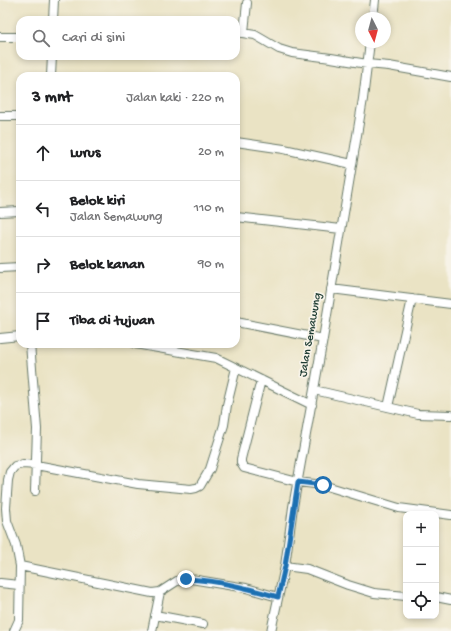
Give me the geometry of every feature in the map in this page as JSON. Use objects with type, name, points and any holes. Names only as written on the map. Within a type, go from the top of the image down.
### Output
[{"type":"street","points":[[53,16],[54,0]]},
{"type":"street","points":[[374,12],[375,0]]},
{"type":"street","points":[[247,3],[240,32],[255,35],[279,49],[292,53],[395,67],[451,77]]},
{"type":"street","points":[[0,37],[16,37]]},
{"type":"street","name":"Jalan Semawung","points":[[271,631],[285,566],[298,482],[332,289],[363,99],[369,48]]},
{"type":"street","points":[[51,72],[52,60]]},
{"type":"street","points":[[0,116],[16,116]]},
{"type":"street","points":[[240,143],[284,149],[352,164]]},
{"type":"street","points":[[0,212],[16,212]]},
{"type":"street","points":[[240,217],[341,229]]},
{"type":"street","points":[[0,268],[16,267]]},
{"type":"street","points":[[332,289],[451,304]]},
{"type":"street","points":[[388,407],[412,299]]},
{"type":"street","points":[[240,323],[323,339]]},
{"type":"street","points":[[0,338],[16,336]]},
{"type":"street","points":[[30,348],[37,429],[34,491]]},
{"type":"street","points":[[158,348],[216,358],[312,405]]},
{"type":"street","points":[[14,631],[19,620],[20,566],[16,545],[7,520],[6,508],[8,480],[10,472],[15,466],[23,464],[36,465],[138,484],[191,489],[196,488],[200,486],[210,469],[220,441],[236,368]]},
{"type":"street","points":[[261,380],[241,459],[241,463],[244,468],[298,482],[323,485],[408,510],[451,515]]},
{"type":"street","points":[[314,390],[425,414],[451,415]]},
{"type":"street","points":[[20,566],[152,593],[160,592],[177,581],[191,579],[246,588],[278,597]]},
{"type":"street","points":[[285,566],[307,569],[348,585],[374,593],[403,596]]},
{"type":"street","points":[[0,583],[19,586]]},
{"type":"street","points":[[152,631],[160,592]]},
{"type":"street","points":[[439,598],[451,600]]},
{"type":"street","points":[[155,614],[203,624]]},
{"type":"route","points":[[186,579],[246,588],[278,597],[285,566],[298,482],[323,485]]}]
